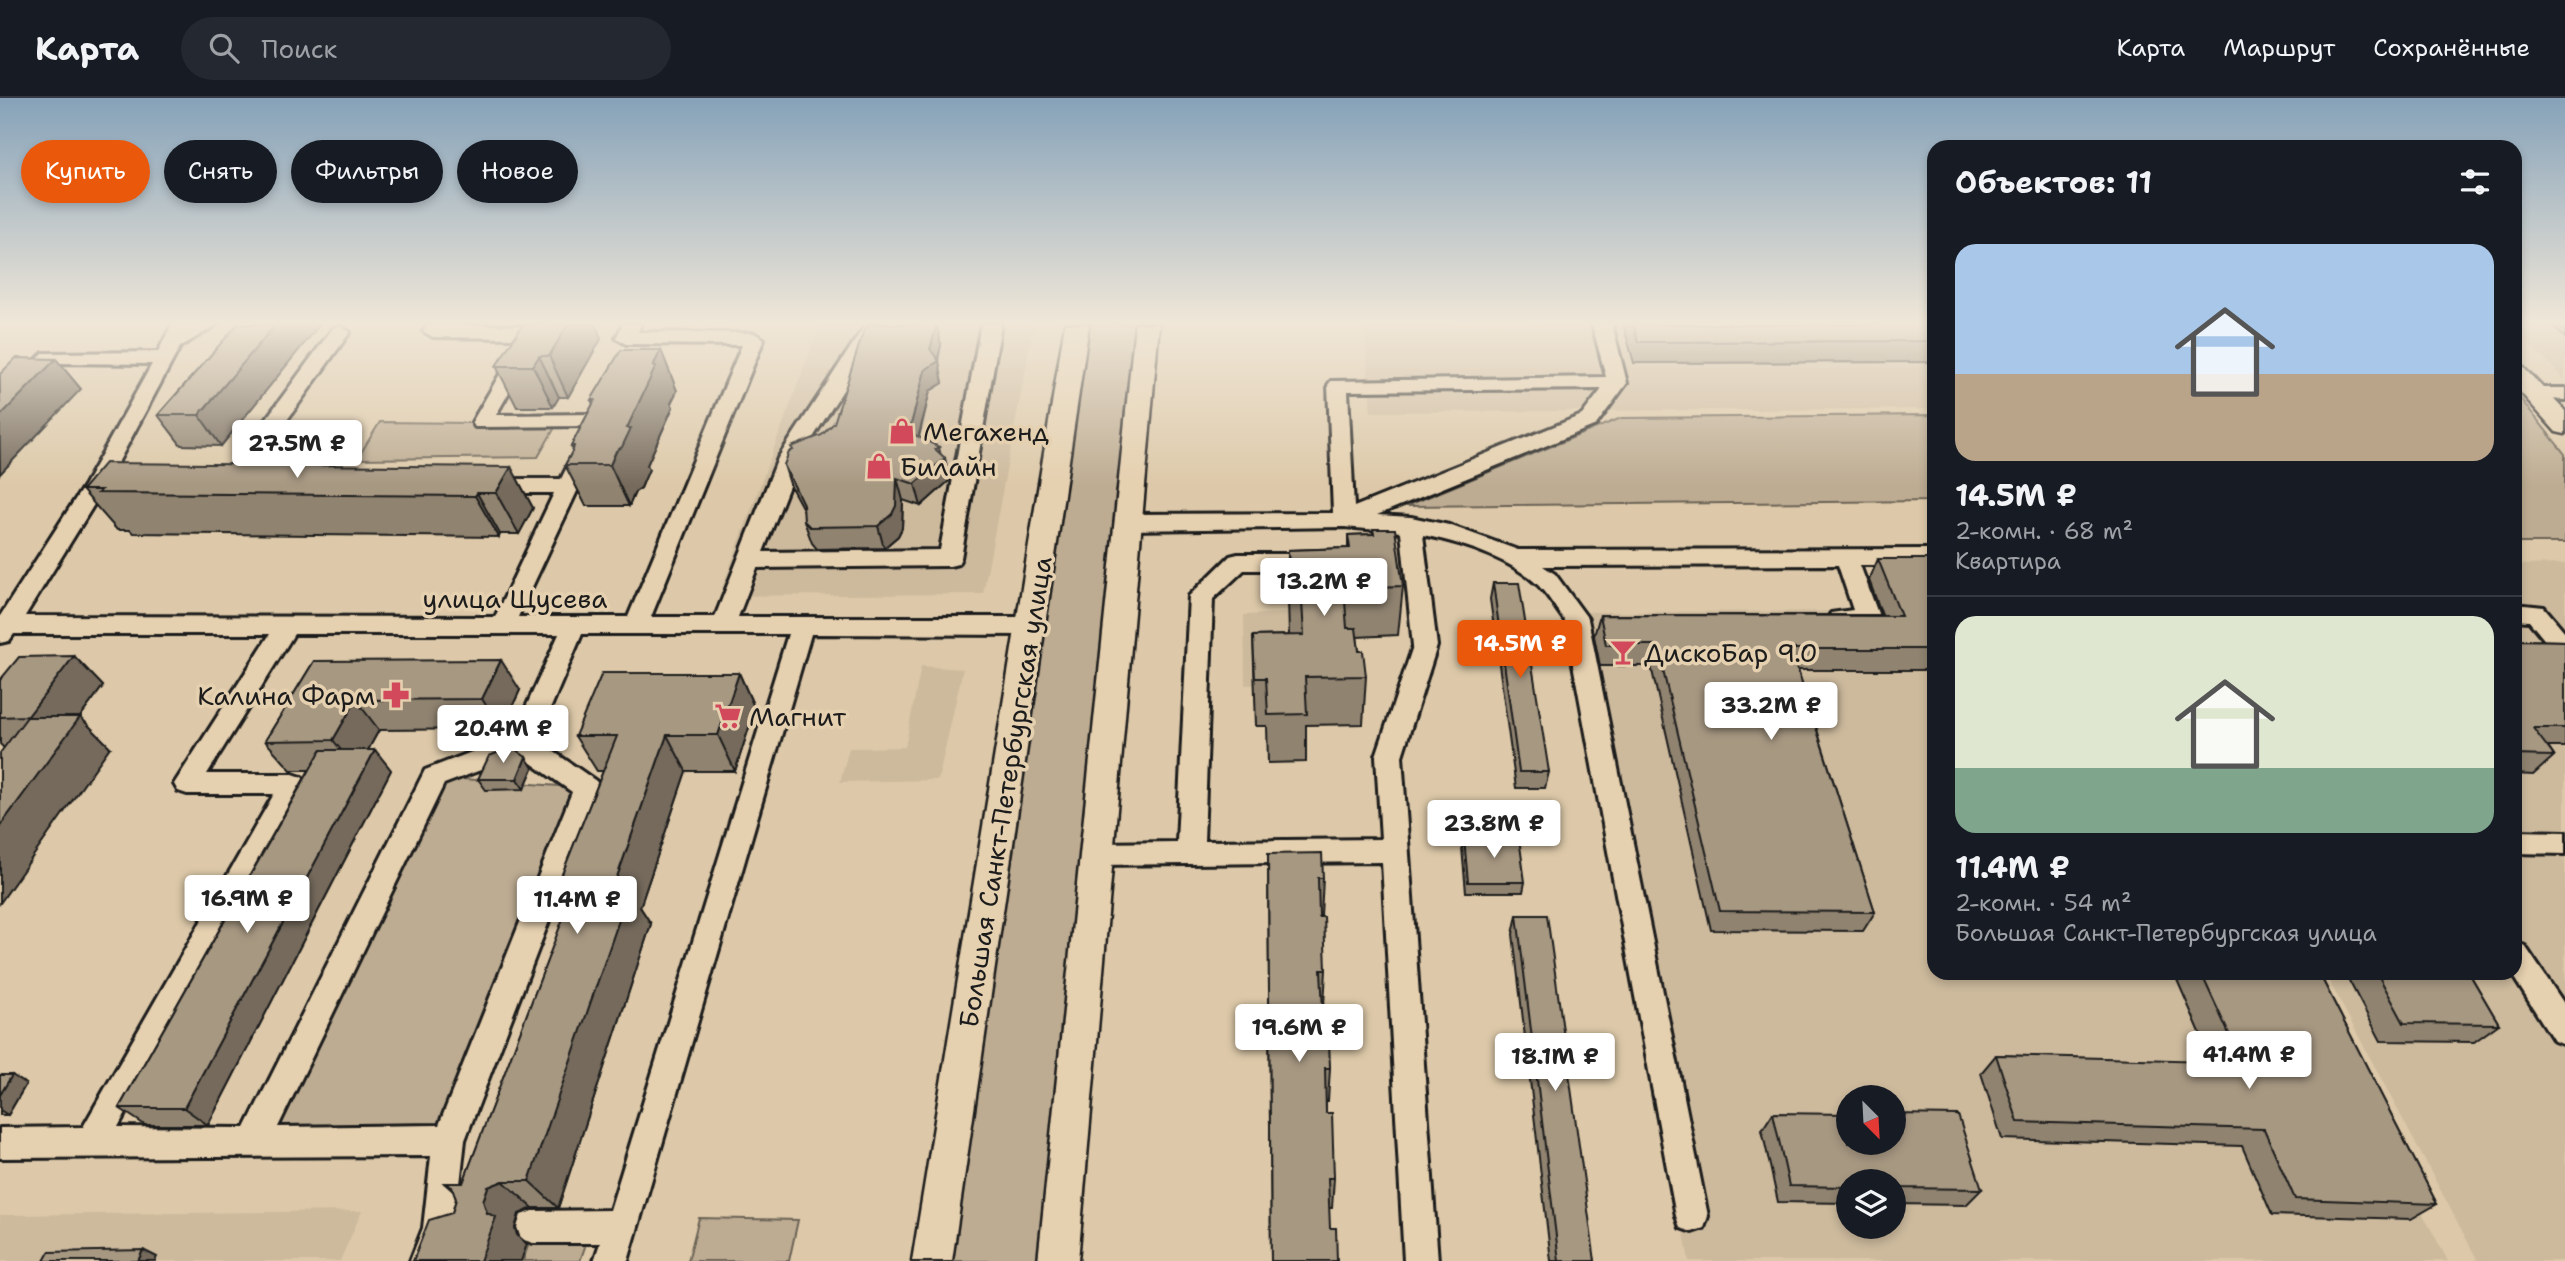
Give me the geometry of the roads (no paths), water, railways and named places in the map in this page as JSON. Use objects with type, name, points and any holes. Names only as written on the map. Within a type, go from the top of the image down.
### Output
[{"type":"main road","name":"Большая Санкт-Петербургская улица","points":[[932,1261],[1069,378]]},
{"type":"main road","points":[[1058,1261],[1142,378]]},
{"type":"main road","points":[[2522,379],[2565,426]]},
{"type":"street","points":[[0,408],[29,378]]},
{"type":"street","points":[[3,628],[95,485],[153,378]]},
{"type":"street","points":[[229,485],[306,378]]},
{"type":"street","points":[[508,378],[482,422],[595,420]]},
{"type":"street","points":[[636,626],[738,378]]},
{"type":"street","points":[[723,626],[789,458],[840,378]]},
{"type":"street","points":[[750,560],[950,558],[981,378]]},
{"type":"street","points":[[1345,520],[1589,420],[1616,383],[1615,378]]},
{"type":"street","points":[[1345,520],[1338,386],[1616,383]]},
{"type":"street","points":[[2536,394],[2565,394]]},
{"type":"street","points":[[502,626],[569,486],[604,396]]},
{"type":"street","points":[[95,485],[121,485]]},
{"type":"street","points":[[202,485],[256,485]]},
{"type":"street","points":[[474,486],[569,486]]},
{"type":"street","points":[[1128,522],[1345,520],[1411,525],[1449,533],[1516,558],[1547,580],[1576,619],[1692,1216]]},
{"type":"street","points":[[1411,525],[1425,646],[1389,755],[1421,1261]]},
{"type":"street","points":[[1813,619],[1868,619],[1846,557]]},
{"type":"street","points":[[1516,558],[1927,557]]},
{"type":"street","points":[[1387,561],[1414,561]]},
{"type":"street","points":[[1190,853],[1201,596],[1238,562],[1346,562]]},
{"type":"street","points":[[2522,612],[2536,613],[2565,649]]},
{"type":"street","points":[[1576,619],[1604,619]]},
{"type":"street","points":[[92,1142],[293,784],[187,784],[287,626]]},
{"type":"street","points":[[254,1143],[434,777],[523,743],[574,626]]},
{"type":"street","points":[[611,1261],[802,626]]},
{"type":"street","name":"улица Щусева","points":[[3,628],[1030,626]]},
{"type":"street","points":[[427,1261],[454,1227],[449,1140],[587,789],[523,743]]},
{"type":"street","points":[[2522,842],[2565,843]]},
{"type":"street","points":[[1097,853],[1395,850]]},
{"type":"street","points":[[2522,966],[2565,1031]]},
{"type":"street","points":[[0,1143],[449,1140]]},
{"type":"street","points":[[533,1227],[621,1226]]},
{"type":"place","name":"Мегахенд","points":[[902,431]]},
{"type":"place","name":"Билайн","points":[[879,466]]},
{"type":"place","name":"ДискоБар 9.0","points":[[1623,652]]},
{"type":"place","name":"Калина Фарм","points":[[396,695]]},
{"type":"place","name":"Магнит","points":[[728,716]]}]
